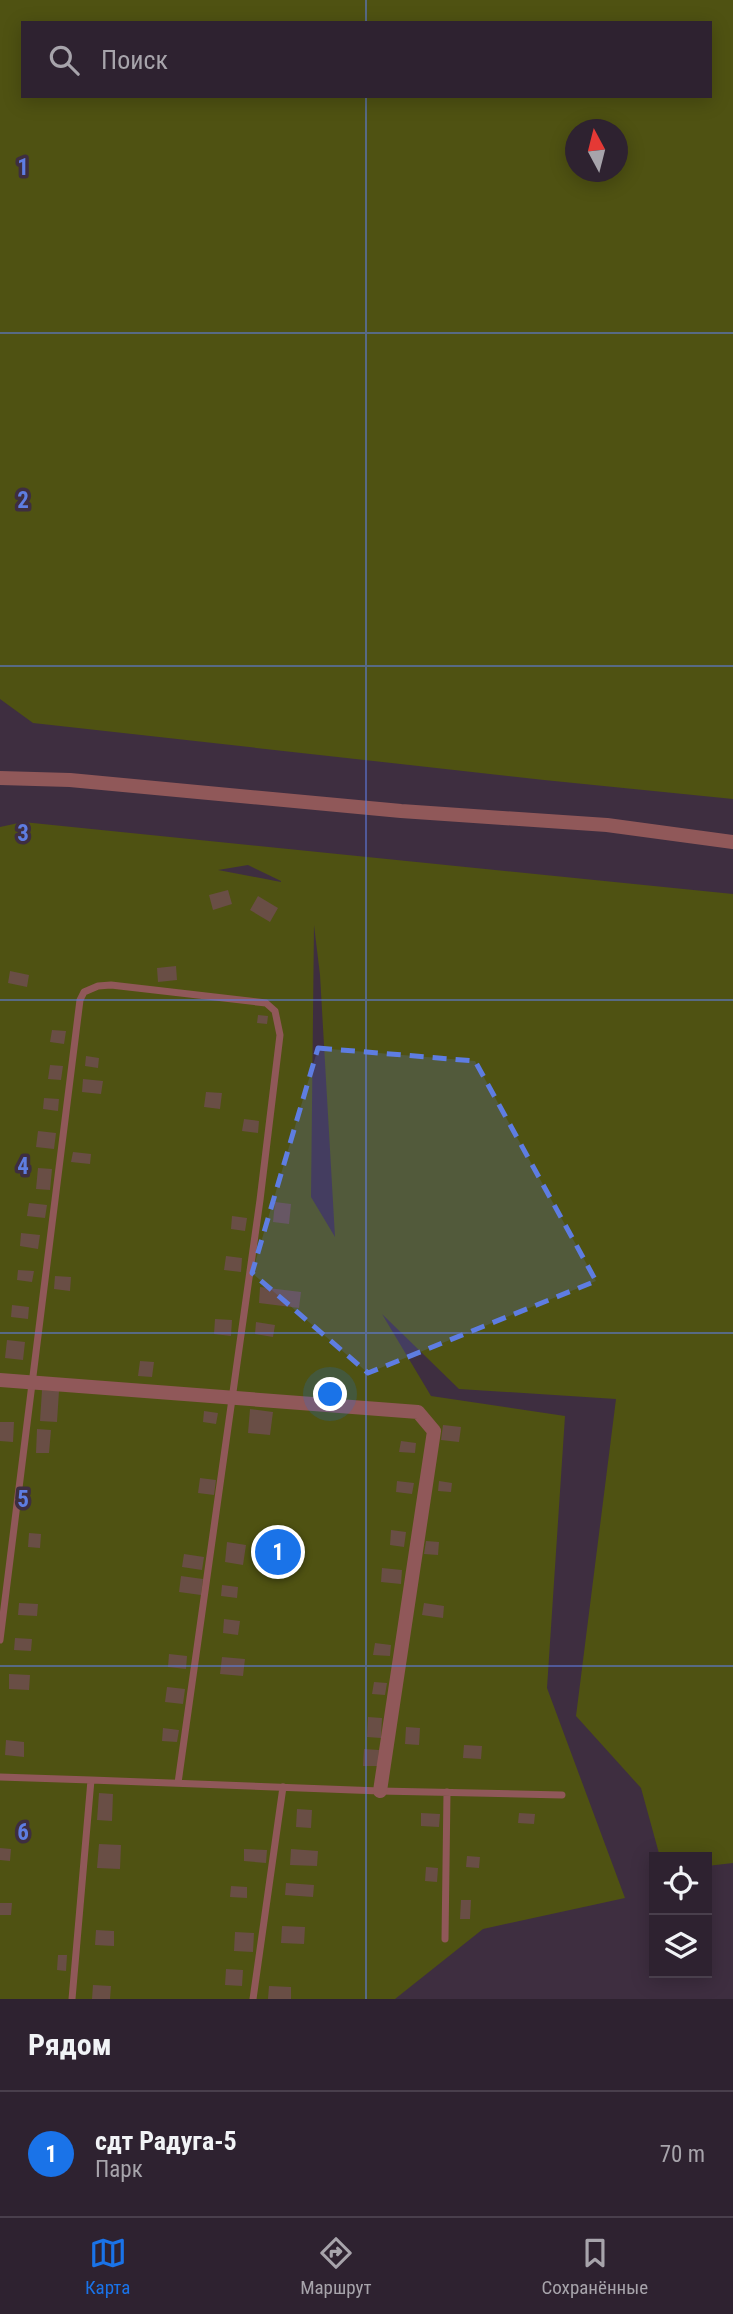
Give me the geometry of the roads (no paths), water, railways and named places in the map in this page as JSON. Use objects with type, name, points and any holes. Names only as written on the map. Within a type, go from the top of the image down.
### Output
[{"type":"street","points":[[0,778],[70,780],[401,811],[607,825],[733,842]]},
{"type":"street","points":[[0,1380],[418,1412],[434,1431],[380,1791]]},
{"type":"lane","points":[[0,1640],[80,1000],[84,992],[98,986],[111,985],[266,1003],[275,1011],[279,1035],[233,1398],[178,1783]]},
{"type":"lane","points":[[0,1777],[562,1795]]},
{"type":"lane","points":[[72,1999],[91,1780]]},
{"type":"lane","points":[[253,1999],[283,1787]]},
{"type":"lane","points":[[444,1939],[447,1792]]},
{"type":"place","name":"сдт Радуга-5","points":[[278,1552]]}]
